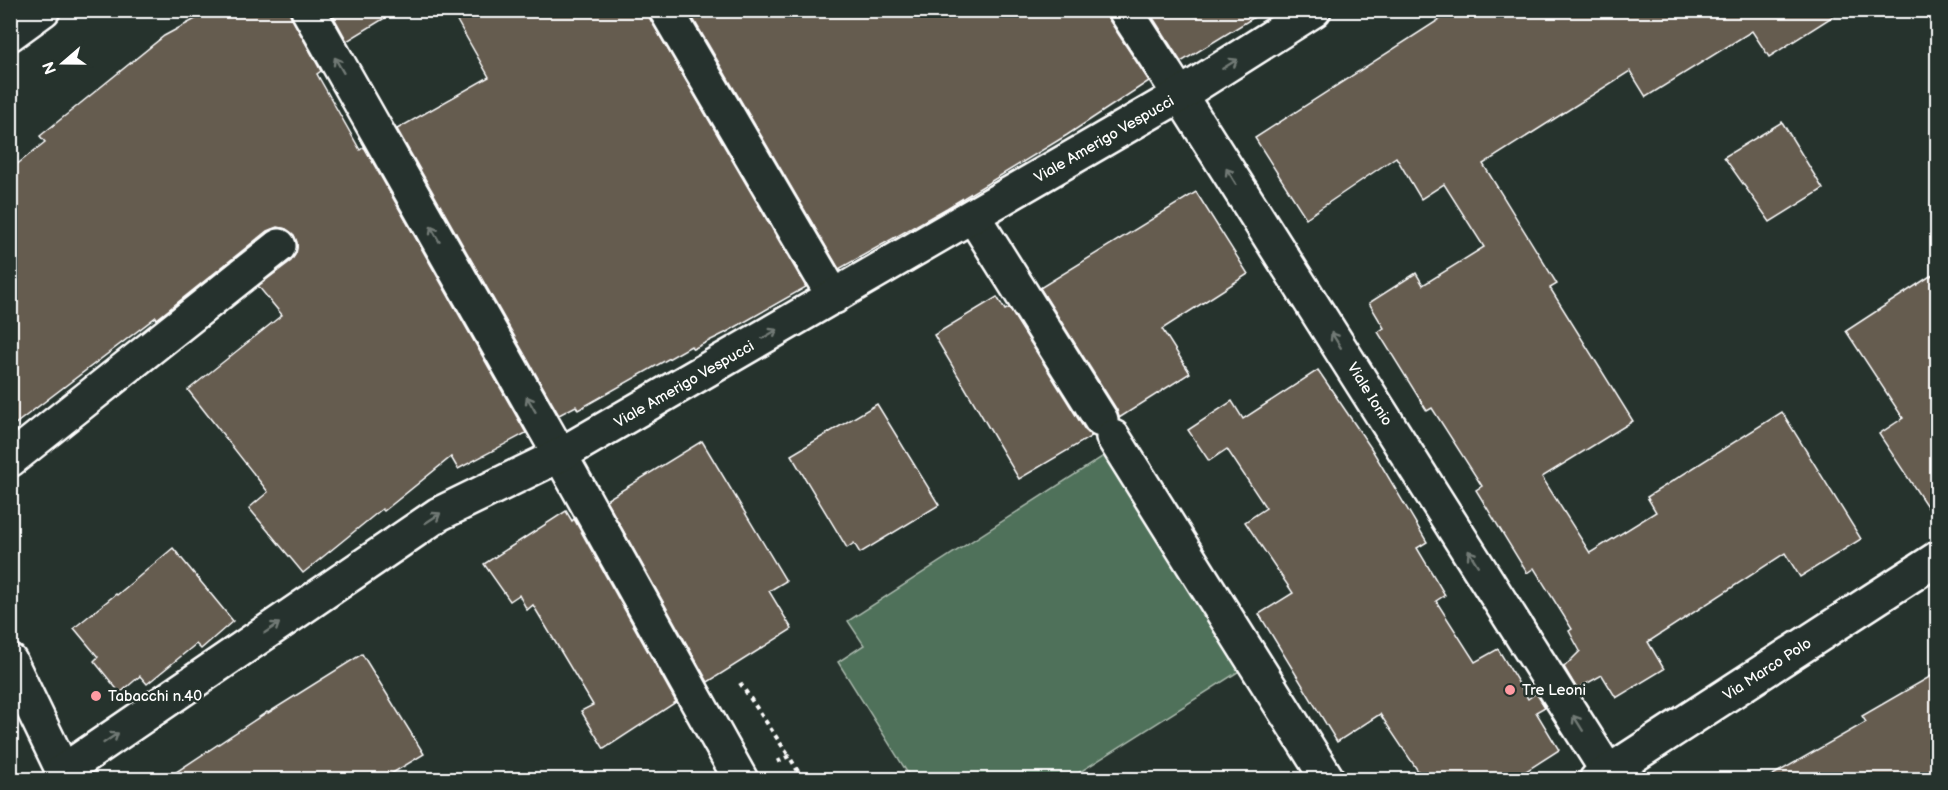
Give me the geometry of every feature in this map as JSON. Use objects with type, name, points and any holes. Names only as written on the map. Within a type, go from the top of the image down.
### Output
[{"type":"street","points":[[10,34],[43,10]]},
{"type":"street","points":[[308,10],[741,780]]},
{"type":"street","points":[[666,10],[834,297]]},
{"type":"street","name":"Viale Ionio","points":[[1125,10],[1606,777]]},
{"type":"street","name":"Viale Amerigo Vespucci","points":[[64,775],[439,514],[560,455],[1180,95],[1314,10]]},
{"type":"street","points":[[973,216],[1328,780]]},
{"type":"street","points":[[10,460],[279,246]]},
{"type":"street","name":"Via Marco Polo","points":[[1606,777],[1938,558]]},
{"type":"street","points":[[10,661],[64,775]]},
{"type":"path","points":[[740,683],[789,756]]},
{"type":"green space","points":[[1105,455],[1241,670],[1069,779],[912,780],[838,662],[864,645],[848,621]]},
{"type":"building","points":[[212,10],[289,10],[321,71],[317,74],[360,150],[364,147],[526,433],[458,469],[451,457],[303,573],[249,508],[268,492],[188,390],[282,315],[258,286],[291,261],[296,253],[297,243],[294,235],[286,229],[277,227],[267,231],[157,319],[156,317],[10,428],[10,170],[45,142],[40,136],[164,36]]},
{"type":"building","points":[[330,10],[398,10],[347,41]]},
{"type":"building","points":[[451,10],[647,10],[650,19],[806,287],[725,333],[693,349],[691,346],[578,410],[576,406],[559,415],[397,129],[489,77]]},
{"type":"building","points":[[688,10],[1106,10],[1109,20],[1149,81],[1067,135],[947,208],[839,269]]},
{"type":"building","points":[[1148,10],[1266,10],[1181,62]]},
{"type":"building","points":[[1454,10],[1843,10],[1769,57],[1752,31],[1646,97],[1630,71],[1483,164],[1557,284],[1550,288],[1633,421],[1542,477],[1590,553],[1656,512],[1647,497],[1782,412],[1861,539],[1800,577],[1785,553],[1648,642],[1664,669],[1616,698],[1602,675],[1577,689],[1564,667],[1580,651],[1569,631],[1572,629],[1534,568],[1527,573],[1476,490],[1482,486],[1432,408],[1427,411],[1378,332],[1384,328],[1369,303],[1416,273],[1423,285],[1484,247],[1444,184],[1421,199],[1396,157],[1306,218],[1255,138]]},
{"type":"building","points":[[1782,122],[1823,189],[1770,222],[1724,157]]},
{"type":"building","points":[[1196,192],[1248,274],[1162,329],[1190,373],[1119,418],[1117,410],[1040,288]]},
{"type":"building","points":[[1938,271],[1938,523],[1879,434],[1903,418],[1846,331]]},
{"type":"building","points":[[997,297],[1005,310],[1009,308],[1085,430],[1092,436],[1019,479],[934,335]]},
{"type":"building","points":[[1318,370],[1371,448],[1427,542],[1417,548],[1445,595],[1436,601],[1475,662],[1498,649],[1528,699],[1536,693],[1545,707],[1536,712],[1559,750],[1512,780],[1424,780],[1380,714],[1337,742],[1259,614],[1293,593],[1245,522],[1266,508],[1227,449],[1209,461],[1188,430],[1232,401],[1243,419]]},
{"type":"building","points":[[877,404],[939,505],[860,553],[854,543],[847,548],[791,455]]},
{"type":"building","points":[[702,441],[786,581],[769,591],[792,629],[708,682],[606,500]]},
{"type":"building","points":[[566,511],[572,521],[574,519],[676,702],[604,749],[581,711],[593,705],[533,605],[527,610],[519,595],[510,601],[484,564]]},
{"type":"building","points":[[173,548],[233,621],[201,649],[196,644],[147,684],[140,676],[120,693],[94,661],[98,657],[74,628]]},
{"type":"building","points":[[362,654],[424,754],[381,780],[164,780],[267,712]]},
{"type":"building","points":[[1938,672],[1938,780],[1764,780],[1866,722],[1862,716]]},
{"type":"place","name":"Tre Leoni","points":[[1510,690]]},
{"type":"place","name":"Tabacchi n.40","points":[[96,696]]}]
